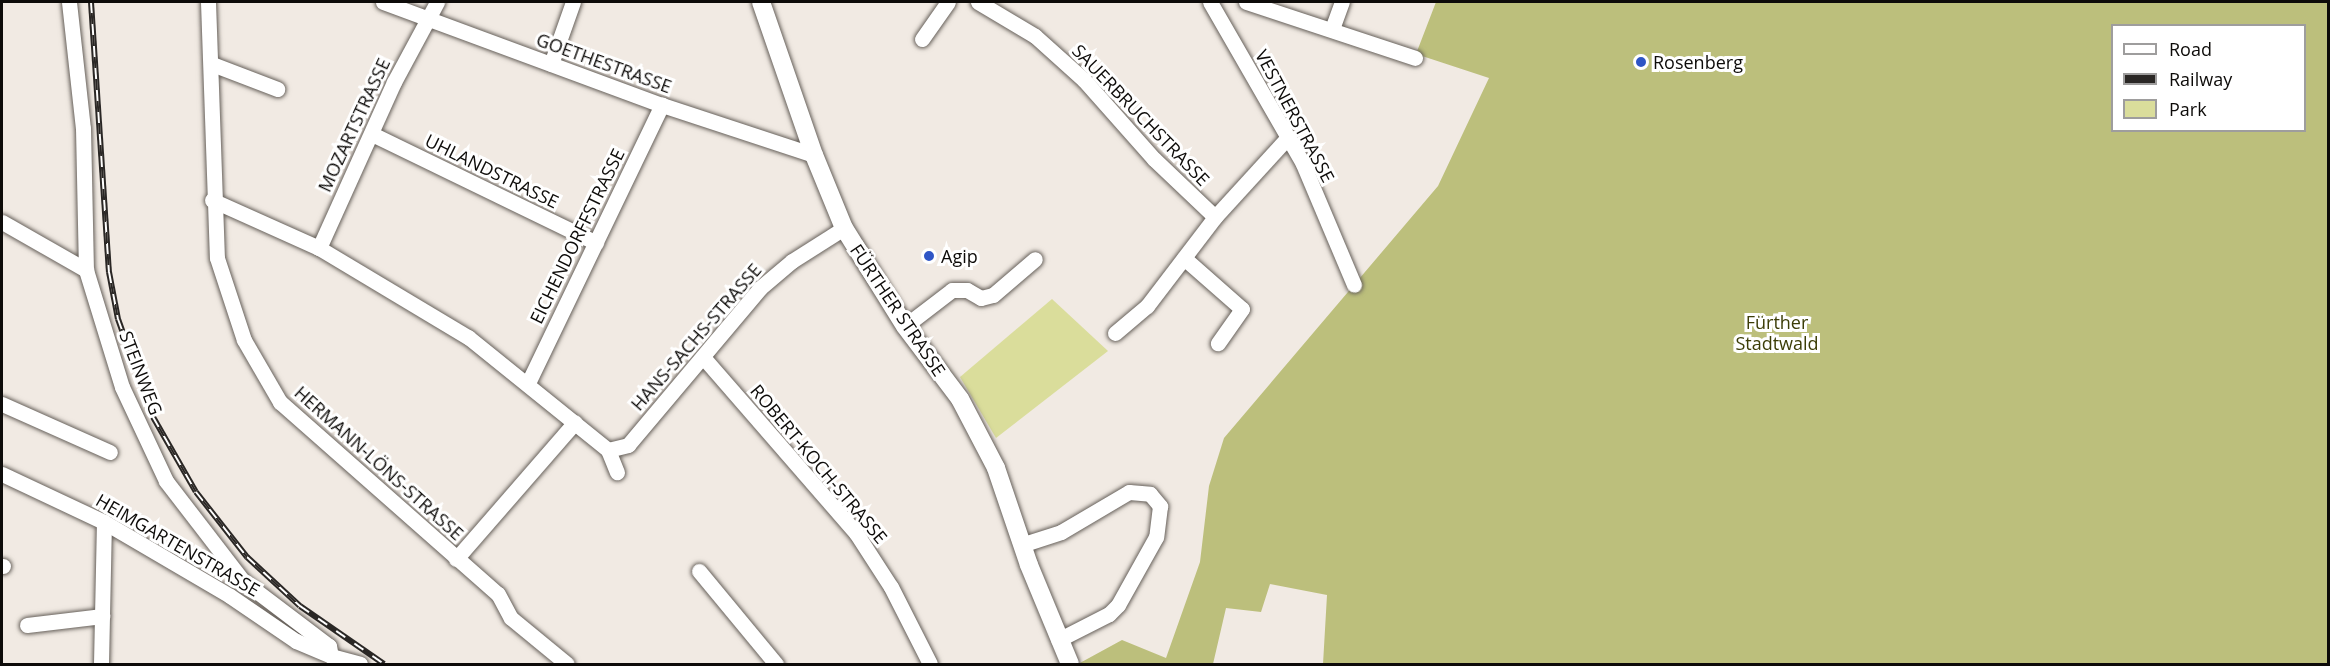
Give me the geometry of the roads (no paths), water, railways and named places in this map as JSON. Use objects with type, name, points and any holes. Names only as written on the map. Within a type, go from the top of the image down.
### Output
[{"type":"main road","name":"FÜRTHER STRASSE","points":[[761,2],[814,155],[844,228],[905,326],[960,399],[996,468],[1021,545],[1058,640],[1070,664]]},
{"type":"street","name":"STEINWEG","points":[[69,2],[83,128],[86,270],[122,387],[166,481],[243,581],[329,646],[331,656]]},
{"type":"street","name":"HERMANN-LÖNS-STRASSE","points":[[208,2],[212,64],[212,200],[217,258],[244,340],[280,402],[498,594],[511,618],[567,664]]},
{"type":"street","name":"GOETHESTRASSE","points":[[383,2],[662,105],[814,155]]},
{"type":"street","name":"MOZARTSTRASSE","points":[[319,248],[394,82],[437,2]]},
{"type":"street","points":[[551,64],[573,2]]},
{"type":"street","points":[[922,39],[948,2]]},
{"type":"street","name":"SAUERBRUCHSTRASSE","points":[[978,2],[1035,36],[1084,80],[1154,159],[1215,217]]},
{"type":"street","name":"VESTNERSTRASSE","points":[[1210,2],[1288,137],[1354,285]]},
{"type":"street","points":[[1246,2],[1310,26],[1332,29],[1351,39],[1415,58]]},
{"type":"street","points":[[1332,29],[1342,2]]},
{"type":"street","points":[[212,64],[277,89]]},
{"type":"street","name":"EICHENDORFFSTRASSE","points":[[528,383],[662,105]]},
{"type":"street","name":"UHLANDSTRASSE","points":[[372,134],[596,243]]},
{"type":"street","points":[[1115,333],[1147,306],[1215,217],[1288,137]]},
{"type":"street","points":[[212,200],[319,248],[468,337],[528,383],[608,450],[617,472]]},
{"type":"street","points":[[2,222],[86,270]]},
{"type":"street","name":"HANS-SACHS-STRASSE","points":[[608,450],[628,445],[760,288],[792,261],[844,228]]},
{"type":"street","points":[[1184,258],[1242,309],[1218,343]]},
{"type":"street","points":[[905,326],[952,290],[967,290],[981,298],[993,295],[1035,259]]},
{"type":"street","name":"ROBERT-KOCH-STRASSE","points":[[703,357],[856,533],[891,587],[930,664]]},
{"type":"street","points":[[2,404],[110,452]]},
{"type":"street","points":[[456,559],[574,422]]},
{"type":"street","name":"HEIMGARTENSTRASSE","points":[[2,474],[104,522],[230,596],[296,641],[331,656]]},
{"type":"street","points":[[1021,545],[1061,532],[1129,492],[1150,494],[1160,506],[1156,537],[1118,605],[1101,619],[1058,640]]},
{"type":"street","points":[[101,664],[104,522]]},
{"type":"street","points":[[699,571],[776,664]]},
{"type":"street","points":[[230,596],[243,581]]},
{"type":"street","points":[[27,626],[102,616]]},
{"type":"street","points":[[331,656],[360,664]]},
{"type":"railway","points":[[91,2],[109,272],[118,319],[153,417],[196,492],[247,557],[300,606],[384,664]]},
{"type":"place","name":"Rosenberg","points":[[1641,62]]},
{"type":"place","name":"Agip","points":[[929,256]]},
{"type":"park label","name":"Fürther Stadtwald","points":[[1777,333]]}]
